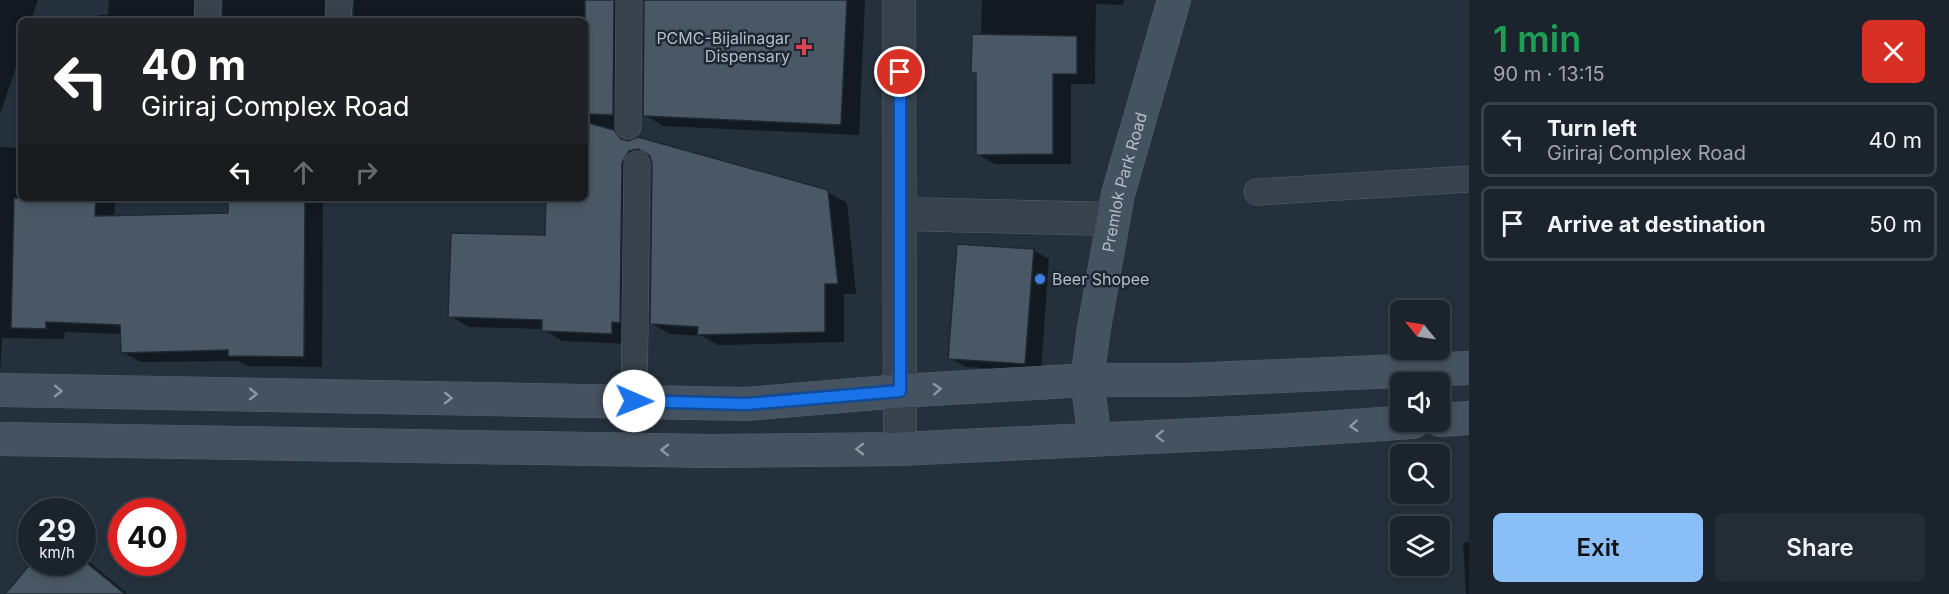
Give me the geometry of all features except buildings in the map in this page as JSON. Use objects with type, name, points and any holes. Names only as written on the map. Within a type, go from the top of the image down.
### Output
[{"type":"street","points":[[899,0],[902,214],[900,449]]},
{"type":"street","name":"Premlok Park Road","points":[[1095,439],[1087,381],[1113,219],[1118,194],[1174,0]]},
{"type":"street","points":[[902,214],[1113,219]]},
{"type":"street","points":[[0,390],[746,404],[900,391],[1087,381],[1187,380],[1469,368]]},
{"type":"street","points":[[1450,419],[1469,418]]},
{"type":"street","points":[[0,439],[709,451],[900,449],[1390,424]]},
{"type":"lane","points":[[207,18],[208,0]]},
{"type":"lane","points":[[338,18],[339,0]]},
{"type":"lane","points":[[628,126],[629,0]]},
{"type":"lane","points":[[634,401],[637,164]]},
{"type":"lane","points":[[1257,192],[1469,179]]},
{"type":"place","name":"PCMC-Bijalinagar Dispensary","points":[[804,47]]},
{"type":"place","name":"Beer Shopee","points":[[1040,279]]},
{"type":"route","points":[[634,401],[746,404],[900,391],[902,214],[900,72]]}]
